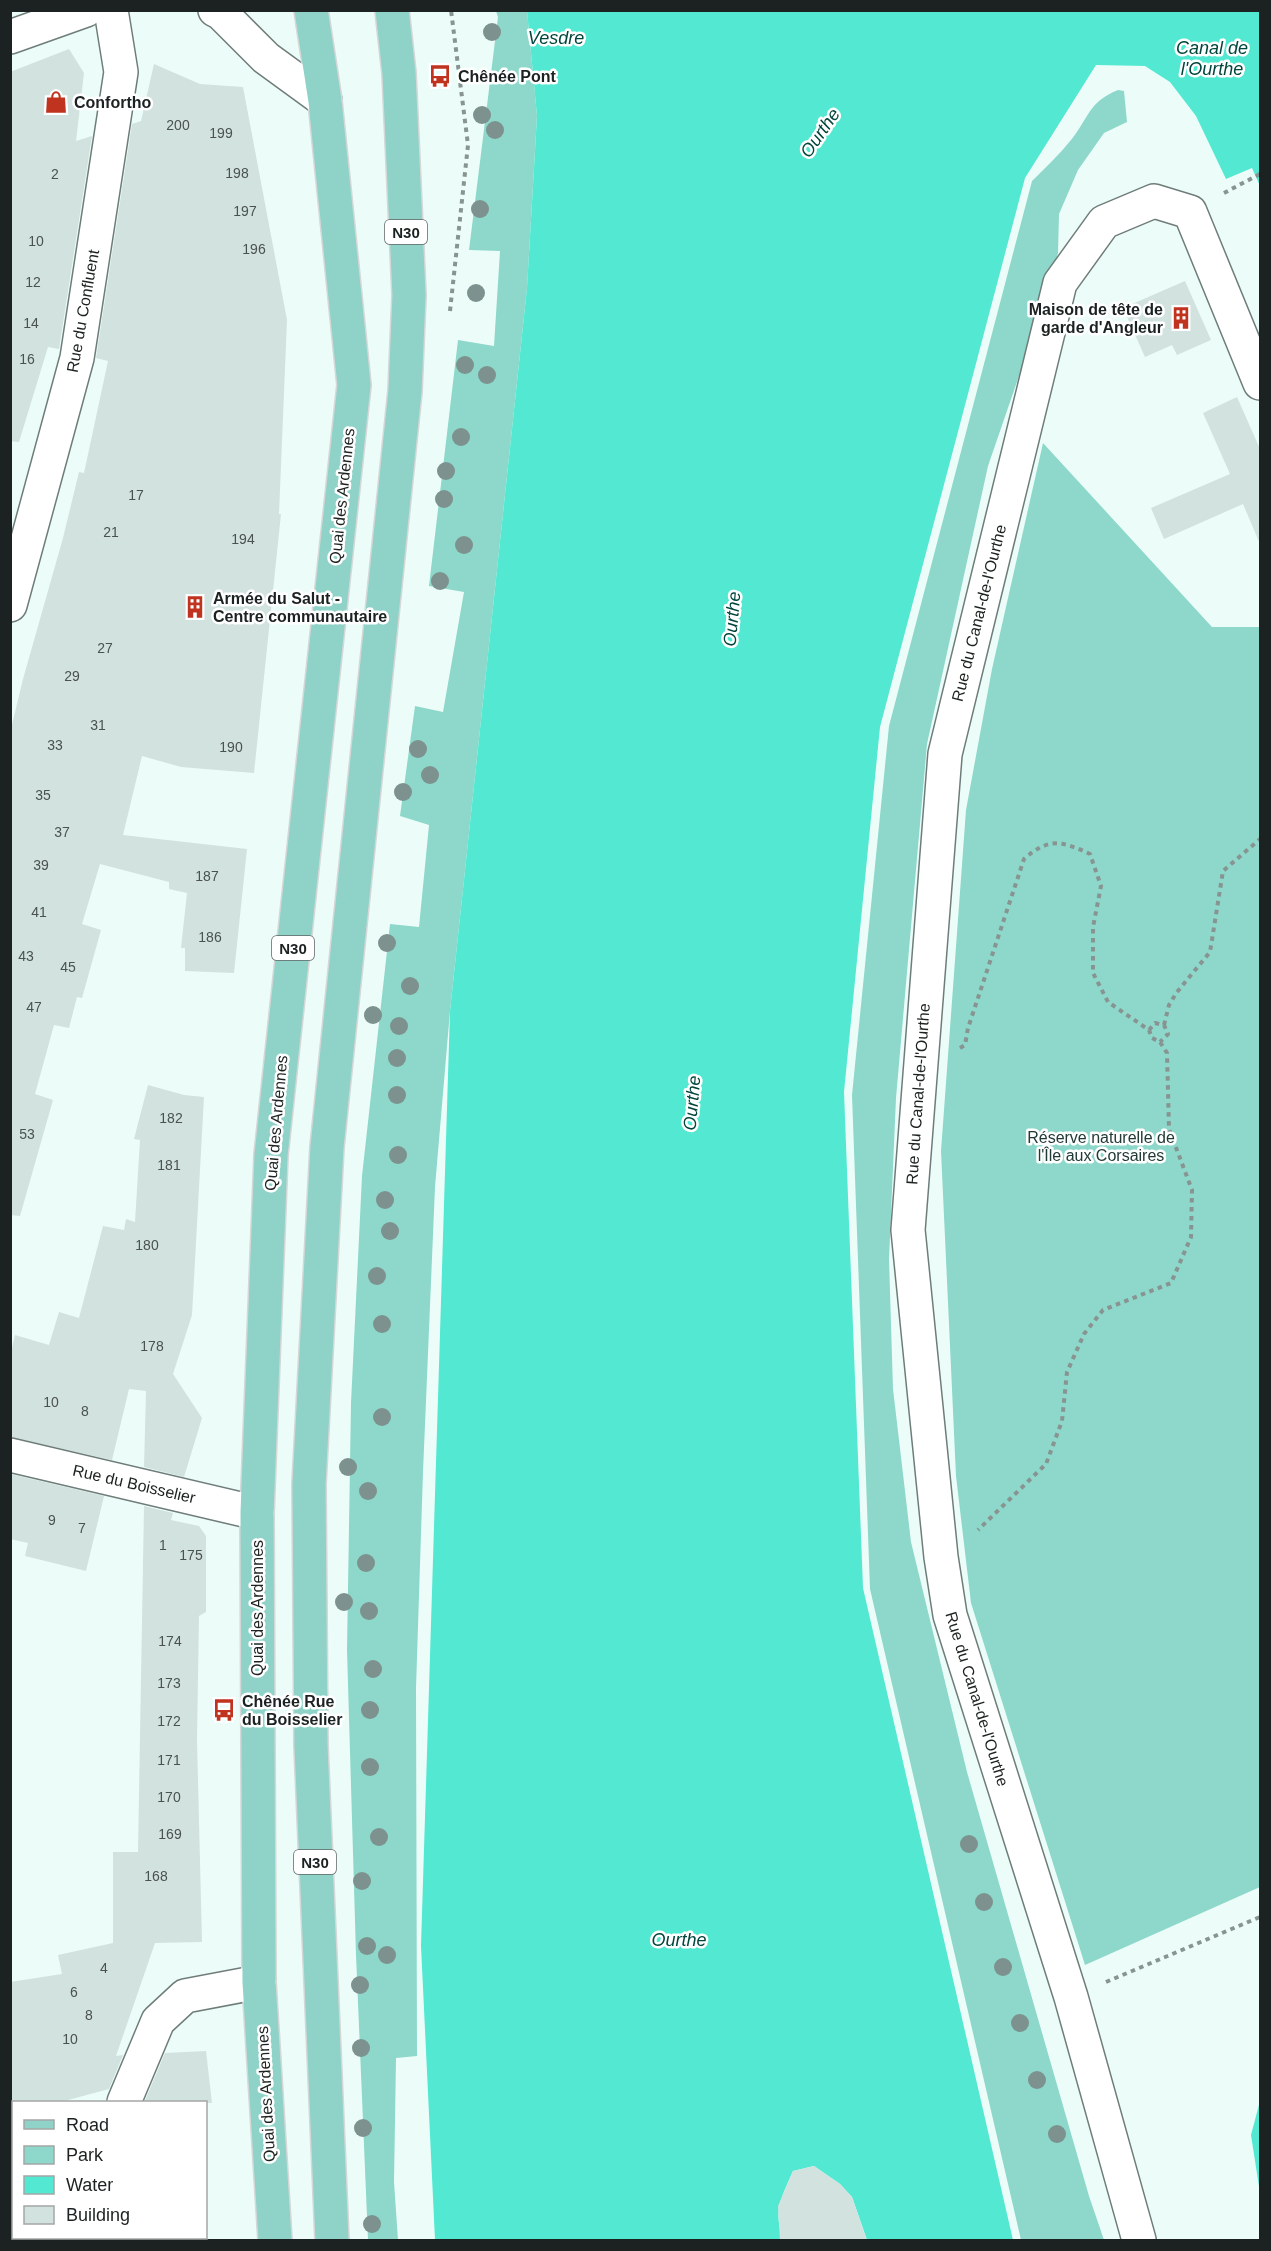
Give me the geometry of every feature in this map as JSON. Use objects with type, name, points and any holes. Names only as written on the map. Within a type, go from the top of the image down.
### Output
[{"type":"main road","name":"Quai des Ardennes","points":[[275,2241],[259,1982],[257,1513],[271,1155],[354,385],[325,101],[311,10]]},
{"type":"main road","name":"N30","points":[[332,2241],[311,1746],[309,1484],[327,1147],[405,391],[409,295],[399,73],[392,10]]},
{"type":"street","points":[[10,38],[86,10]]},
{"type":"street","name":"Rue du Confluent","points":[[10,605],[77,358],[121,72],[111,10]]},
{"type":"street","points":[[222,11],[266,58],[325,101]]},
{"type":"street","name":"Rue du Canal-de-l'Ourthe","points":[[1139,2241],[1071,1997],[950,1615],[941,1557],[908,1230],[945,754],[1060,283],[1104,222],[1154,201],[1190,213],[1260,383]]},
{"type":"street","name":"Rue du Boisselier","points":[[10,1455],[257,1513]]},
{"type":"street","points":[[125,2101],[158,2021],[185,1996],[259,1982]]},
{"type":"path","points":[[449,322],[468,145],[452,10]]},
{"type":"path","points":[[1252,178],[1260,174]]},
{"type":"path","points":[[1160,1042],[1168,1034],[1164,1025],[1169,1005],[1210,952],[1223,871],[1260,839]]},
{"type":"path","points":[[920,1066],[965,1045],[1024,859],[1037,847],[1065,842],[1090,854],[1101,886],[1093,927],[1093,973],[1108,1002],[1149,1030],[1152,1038],[1160,1042],[1167,1053],[1169,1129],[1192,1190],[1191,1237],[1171,1283],[1103,1310],[1084,1334],[1067,1372],[1062,1421],[1046,1464],[964,1543],[941,1557]]},
{"type":"path","points":[[1149,1030],[1155,1023],[1164,1025]]},
{"type":"path","points":[[1071,1997],[1260,1917]]},
{"type":"green space","points":[[496,11],[527,11],[537,116],[527,288],[450,1011],[435,1187],[416,1688],[417,2056],[396,2058],[394,2182],[398,2240],[368,2240],[356,1955],[347,1650],[351,1403],[362,1176],[390,924],[419,927],[429,825],[400,816],[415,706],[443,712],[464,592],[429,586],[458,340],[494,346],[500,251],[469,250],[498,17]]},
{"type":"green space","points":[[1118,90],[1124,91],[1127,122],[1104,133],[1078,170],[1059,214],[1058,253],[1044,303],[988,466],[927,744],[896,1098],[889,1259],[893,1389],[911,1542],[967,1772],[1089,2196],[1104,2240],[1021,2240],[870,1589],[852,1095],[889,726],[1032,181],[1071,140],[1095,105]]},
{"type":"green space","name":"Réserve naturelle de l'Île aux Corsaires","points":[[1043,443],[1212,627],[1260,627],[1260,1887],[1085,1965],[971,1603],[956,1476],[941,1151],[966,810],[992,669]]},
{"type":"water","name":"Ourthe","points":[[527,11],[1260,11],[1260,186],[1252,168],[1226,179],[1196,116],[1170,82],[1145,66],[1096,65],[1025,178],[880,727],[844,1092],[863,1588],[1013,2240],[867,2240],[852,2197],[840,2184],[814,2166],[793,2171],[785,2189],[779,2212],[783,2240],[435,2240],[421,1946],[450,1011],[527,288],[537,116]]},
{"type":"water","points":[[1260,2101],[1260,2193],[1251,2135]]},
{"type":"building","points":[[69,49],[84,73],[76,141],[92,136],[59,349],[48,347],[19,442],[10,441],[10,72]]},
{"type":"building","points":[[154,64],[200,84],[243,87],[287,320],[279,514],[281,514],[254,773],[181,767],[142,756],[123,835],[247,849],[234,973],[185,971],[185,948],[181,948],[187,893],[169,889],[169,882],[100,864],[82,924],[101,930],[82,998],[77,997],[69,1028],[54,1025],[35,1094],[53,1100],[20,1216],[10,1215],[10,733],[79,472],[84,473],[108,361],[96,358],[132,124],[141,121]]},
{"type":"building","name":"Maison de tête de garde d'Angleur","points":[[1185,281],[1211,340],[1177,355],[1172,345],[1145,357],[1123,308]]},
{"type":"building","points":[[1237,397],[1260,449],[1260,544],[1243,504],[1164,539],[1151,508],[1230,474],[1203,413]]},
{"type":"building","points":[[148,1085],[184,1095],[204,1097],[192,1315],[173,1374],[202,1418],[184,1477],[144,1467],[146,1391],[129,1389],[112,1460],[10,1437],[10,1356],[15,1335],[49,1345],[59,1312],[79,1318],[103,1226],[124,1230],[126,1219],[135,1222],[140,1140],[134,1139]]},
{"type":"building","points":[[10,1474],[104,1496],[86,1571],[25,1556],[28,1543],[10,1539]]},
{"type":"building","points":[[144,1506],[173,1513],[171,1520],[199,1526],[206,1536],[206,1612],[199,1616],[197,1740],[202,1942],[155,1943],[116,2056],[123,2055],[109,2089],[64,2101],[12,2101],[10,2103],[10,1982],[62,1974],[58,1955],[113,1943],[113,1852],[138,1852]]},
{"type":"building","points":[[206,2051],[212,2103],[207,2103],[207,2101],[145,2101],[165,2053]]},
{"type":"building","points":[[814,2166],[840,2184],[852,2197],[867,2241],[780,2241],[778,2206],[793,2171]]},
{"type":"place","name":"Chênée Pont","points":[[440,76]]},
{"type":"place","name":"Confortho","points":[[56,102]]},
{"type":"place","name":"Maison de tête de garde d'Angleur","points":[[1181,318]]},
{"type":"place","name":"Armée du Salut - Centre communautaire","points":[[195,607]]},
{"type":"place","name":"Chênée Rue du Boisselier","points":[[224,1710]]},
{"type":"water label","name":"Vesdre","points":[[556,38]]},
{"type":"water label","name":"Canal de l'Ourthe","points":[[1212,58]]}]
